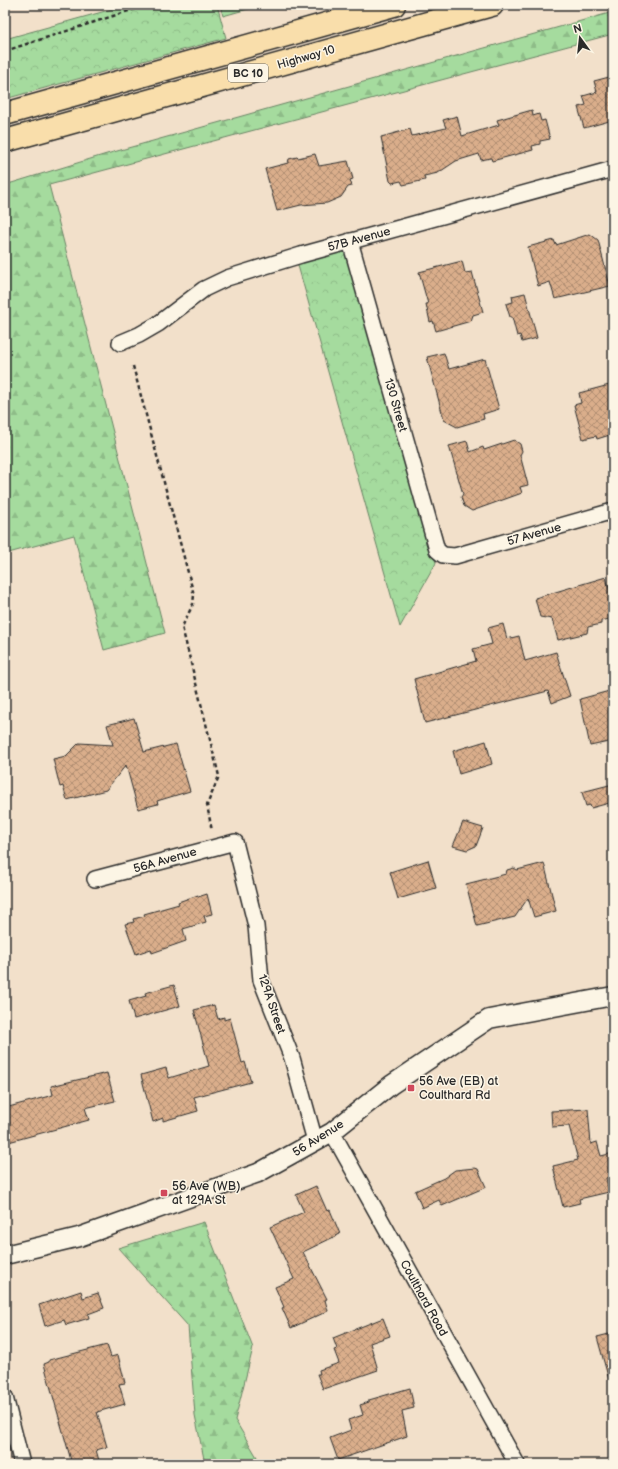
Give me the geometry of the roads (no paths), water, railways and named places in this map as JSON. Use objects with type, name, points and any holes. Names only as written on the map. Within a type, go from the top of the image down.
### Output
[{"type":"highway","name":"BC 10","points":[[5,114],[394,5]]},
{"type":"highway","name":"Highway 10","points":[[5,141],[492,5]]},
{"type":"street","name":"57B Avenue","points":[[120,343],[139,336],[158,324],[204,289],[227,278],[350,241],[613,169]]},
{"type":"street","name":"130 Street","points":[[350,241],[437,550],[443,555],[455,556]]},
{"type":"street","name":"57 Avenue","points":[[455,556],[613,511]]},
{"type":"street","name":"56A Avenue","points":[[95,879],[235,842]]},
{"type":"street","name":"129A Street","points":[[235,842],[256,926],[261,980],[292,1058],[315,1141]]},
{"type":"street","name":"56 Avenue","points":[[5,1256],[78,1237],[258,1173],[332,1132],[391,1085],[489,1019],[613,996]]},
{"type":"street","name":"Coulthard Road","points":[[332,1132],[517,1464]]},
{"type":"street","points":[[5,1397],[22,1464]]},
{"type":"place","name":"56 Ave (EB) at Coulthard Rd","points":[[411,1088]]},
{"type":"place","name":"56 Ave (WB) at 129A St","points":[[164,1193]]}]
